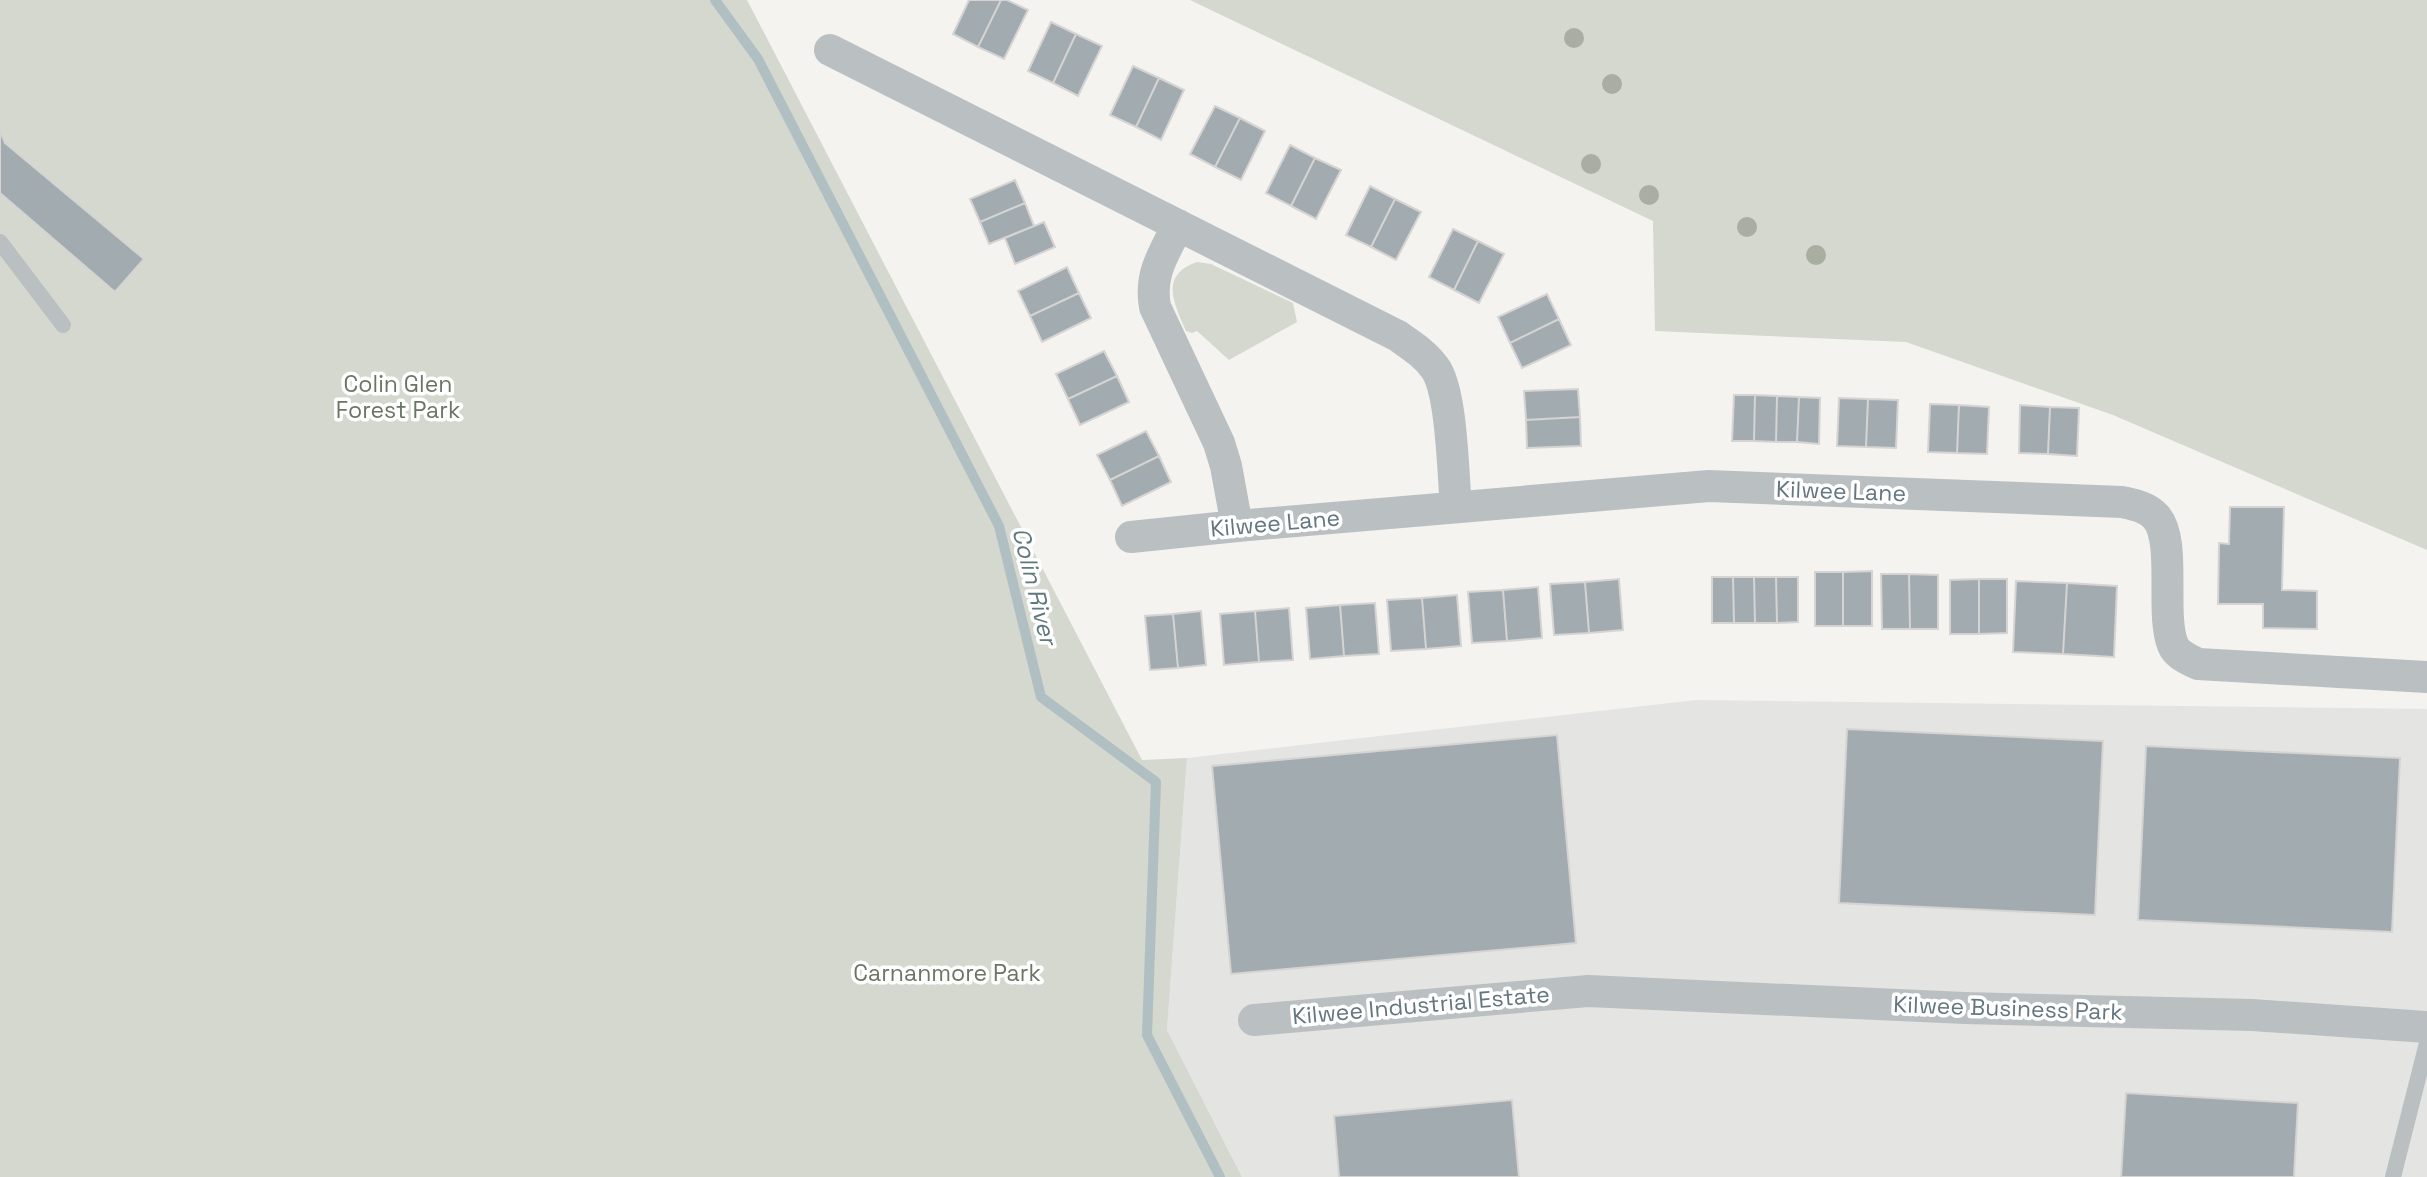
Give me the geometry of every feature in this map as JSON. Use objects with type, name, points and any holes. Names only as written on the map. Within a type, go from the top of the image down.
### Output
[{"type":"street","points":[[830,50],[1398,336],[1421,352],[1436,370],[1445,389],[1456,507]]},
{"type":"street","points":[[1178,225],[1155,273],[1155,307],[1219,443],[1237,526]]},
{"type":"street","name":"Kilwee Lane","points":[[1131,537],[1709,486],[2122,502],[2141,506],[2157,518],[2164,535],[2169,624],[2173,645],[2181,656],[2197,664],[2427,677]]},
{"type":"street","name":"Kilwee Industrial Estate","points":[[1254,1020],[1588,991]]},
{"type":"street","name":"Kilwee Business Park","points":[[1588,991],[1965,1008],[2252,1015],[2427,1027]]},
{"type":"lane","points":[[0,242],[63,326]]},
{"type":"lane","points":[[2393,1177],[2427,1043]]},
{"type":"shaded area","points":[[1696,700],[2427,709],[2427,1177],[1242,1177],[1167,1030],[1187,758]]},
{"type":"green space","name":"Colin Glen Forest Park","points":[[0,0],[747,0],[1142,760],[1187,758],[1167,1030],[1242,1177],[0,1177]]},
{"type":"green space","points":[[1190,0],[2427,0],[2427,550],[2113,415],[1906,342],[1655,331],[1653,221]]},
{"type":"green space","points":[[1197,262],[1211,264],[1293,303],[1297,322],[1229,360],[1197,331],[1186,331],[1177,311],[1174,282],[1178,274]]},
{"type":"building","points":[[969,0],[1001,0],[978,47],[953,34]]},
{"type":"building","points":[[1001,0],[1028,10],[1004,59],[978,47]]},
{"type":"building","points":[[1051,22],[1076,34],[1053,83],[1028,71]]},
{"type":"building","points":[[1076,34],[1102,46],[1078,96],[1053,83]]},
{"type":"building","points":[[1133,66],[1159,78],[1136,127],[1110,115]]},
{"type":"building","points":[[1159,78],[1184,90],[1161,140],[1136,127]]},
{"type":"building","points":[[1215,106],[1240,118],[1215,167],[1190,154]]},
{"type":"building","points":[[1240,118],[1265,131],[1241,180],[1215,167]]},
{"type":"building","points":[[0,131],[5,143],[144,259],[115,292],[0,193]]},
{"type":"building","points":[[1290,145],[1315,158],[1291,206],[1266,193]]},
{"type":"building","points":[[1315,158],[1341,170],[1316,219],[1291,206]]},
{"type":"building","points":[[1015,180],[1025,203],[980,222],[970,199]]},
{"type":"building","points":[[1370,186],[1395,199],[1371,247],[1346,235]]},
{"type":"building","points":[[1395,199],[1421,212],[1396,260],[1371,247]]},
{"type":"building","points":[[1025,203],[1034,226],[989,244],[980,222]]},
{"type":"building","points":[[1044,222],[1055,247],[1015,264],[1005,238]]},
{"type":"building","points":[[1453,229],[1478,241],[1454,290],[1429,277]]},
{"type":"building","points":[[1478,241],[1504,254],[1479,303],[1454,290]]},
{"type":"building","points":[[1067,267],[1079,293],[1030,316],[1018,291]]},
{"type":"building","points":[[1079,293],[1091,318],[1042,342],[1030,316]]},
{"type":"building","points":[[1547,294],[1559,319],[1510,343],[1498,317]]},
{"type":"building","points":[[1559,319],[1571,345],[1522,368],[1510,343]]},
{"type":"building","points":[[1104,351],[1117,376],[1068,399],[1056,374]]},
{"type":"building","points":[[1117,376],[1129,402],[1080,425],[1068,399]]},
{"type":"building","points":[[1578,389],[1580,417],[1526,420],[1524,391]]},
{"type":"building","points":[[1734,395],[1755,395],[1754,441],[1732,441]]},
{"type":"building","points":[[1755,395],[1777,396],[1776,442],[1754,441]]},
{"type":"building","points":[[1777,396],[1799,397],[1797,442],[1776,442]]},
{"type":"building","points":[[1799,397],[1820,398],[1819,444],[1797,442]]},
{"type":"building","points":[[1839,398],[1868,399],[1866,447],[1837,446]]},
{"type":"building","points":[[1868,399],[1898,400],[1896,448],[1866,447]]},
{"type":"building","points":[[1930,404],[1959,405],[1957,453],[1928,452]]},
{"type":"building","points":[[1959,405],[1989,407],[1987,454],[1957,453]]},
{"type":"building","points":[[2020,405],[2050,407],[2048,454],[2019,453]]},
{"type":"building","points":[[2050,407],[2079,408],[2077,456],[2048,454]]},
{"type":"building","points":[[1580,417],[1581,446],[1527,448],[1526,420]]},
{"type":"building","points":[[1146,431],[1159,456],[1110,480],[1097,455]]},
{"type":"building","points":[[1159,456],[1171,482],[1122,506],[1110,480]]},
{"type":"building","points":[[2230,507],[2284,507],[2282,590],[2317,591],[2317,629],[2263,628],[2263,604],[2218,604],[2219,543],[2229,544]]},
{"type":"building","points":[[1872,571],[1872,626],[1843,626],[1843,572]]},
{"type":"building","points":[[1815,572],[1843,572],[1843,626],[1815,626]]},
{"type":"building","points":[[1881,574],[1909,574],[1910,629],[1882,629]]},
{"type":"building","points":[[1909,574],[1938,575],[1938,629],[1910,629]]},
{"type":"building","points":[[1712,577],[1733,577],[1734,623],[1712,623]]},
{"type":"building","points":[[1733,577],[1754,577],[1755,623],[1734,623]]},
{"type":"building","points":[[1754,577],[1776,577],[1777,623],[1755,623]]},
{"type":"building","points":[[1776,577],[1798,577],[1798,622],[1777,623]]},
{"type":"building","points":[[1619,579],[1623,630],[1589,633],[1585,582]]},
{"type":"building","points":[[1979,579],[2007,579],[2007,633],[1979,634]]},
{"type":"building","points":[[1979,579],[1979,634],[1950,634],[1950,580]]},
{"type":"building","points":[[2016,581],[2067,583],[2063,654],[2013,652]]},
{"type":"building","points":[[1585,582],[1589,633],[1554,635],[1550,584]]},
{"type":"building","points":[[2067,583],[2117,586],[2114,657],[2063,654]]},
{"type":"building","points":[[1538,587],[1542,638],[1507,641],[1503,590]]},
{"type":"building","points":[[1503,590],[1507,641],[1472,643],[1468,592]]},
{"type":"building","points":[[1457,595],[1461,646],[1426,649],[1422,598]]},
{"type":"building","points":[[1422,598],[1426,649],[1391,651],[1387,600]]},
{"type":"building","points":[[1375,603],[1379,654],[1344,656],[1340,605]]},
{"type":"building","points":[[1340,605],[1344,656],[1310,659],[1306,608]]},
{"type":"building","points":[[1289,608],[1293,660],[1259,662],[1255,611]]},
{"type":"building","points":[[1201,611],[1206,665],[1178,668],[1173,614]]},
{"type":"building","points":[[1255,611],[1259,662],[1224,665],[1220,614]]},
{"type":"building","points":[[1173,614],[1178,668],[1150,670],[1145,616]]},
{"type":"building","points":[[1847,729],[2103,741],[2095,915],[1839,903]]},
{"type":"building","points":[[1557,735],[1576,943],[1231,974],[1212,766]]},
{"type":"building","points":[[2146,746],[2400,758],[2392,932],[2138,920]]},
{"type":"building","points":[[2126,1093],[2298,1103],[2294,1177],[2121,1177]]},
{"type":"building","points":[[1512,1100],[1519,1177],[1339,1177],[1334,1116]]},
{"type":"waterway","name":"Colin River","points":[[715,0],[758,59],[999,526],[1041,697],[1156,782],[1147,1035],[1220,1177]]},
{"type":"park label","name":"Carnanmore Park","points":[[947,973]]}]
